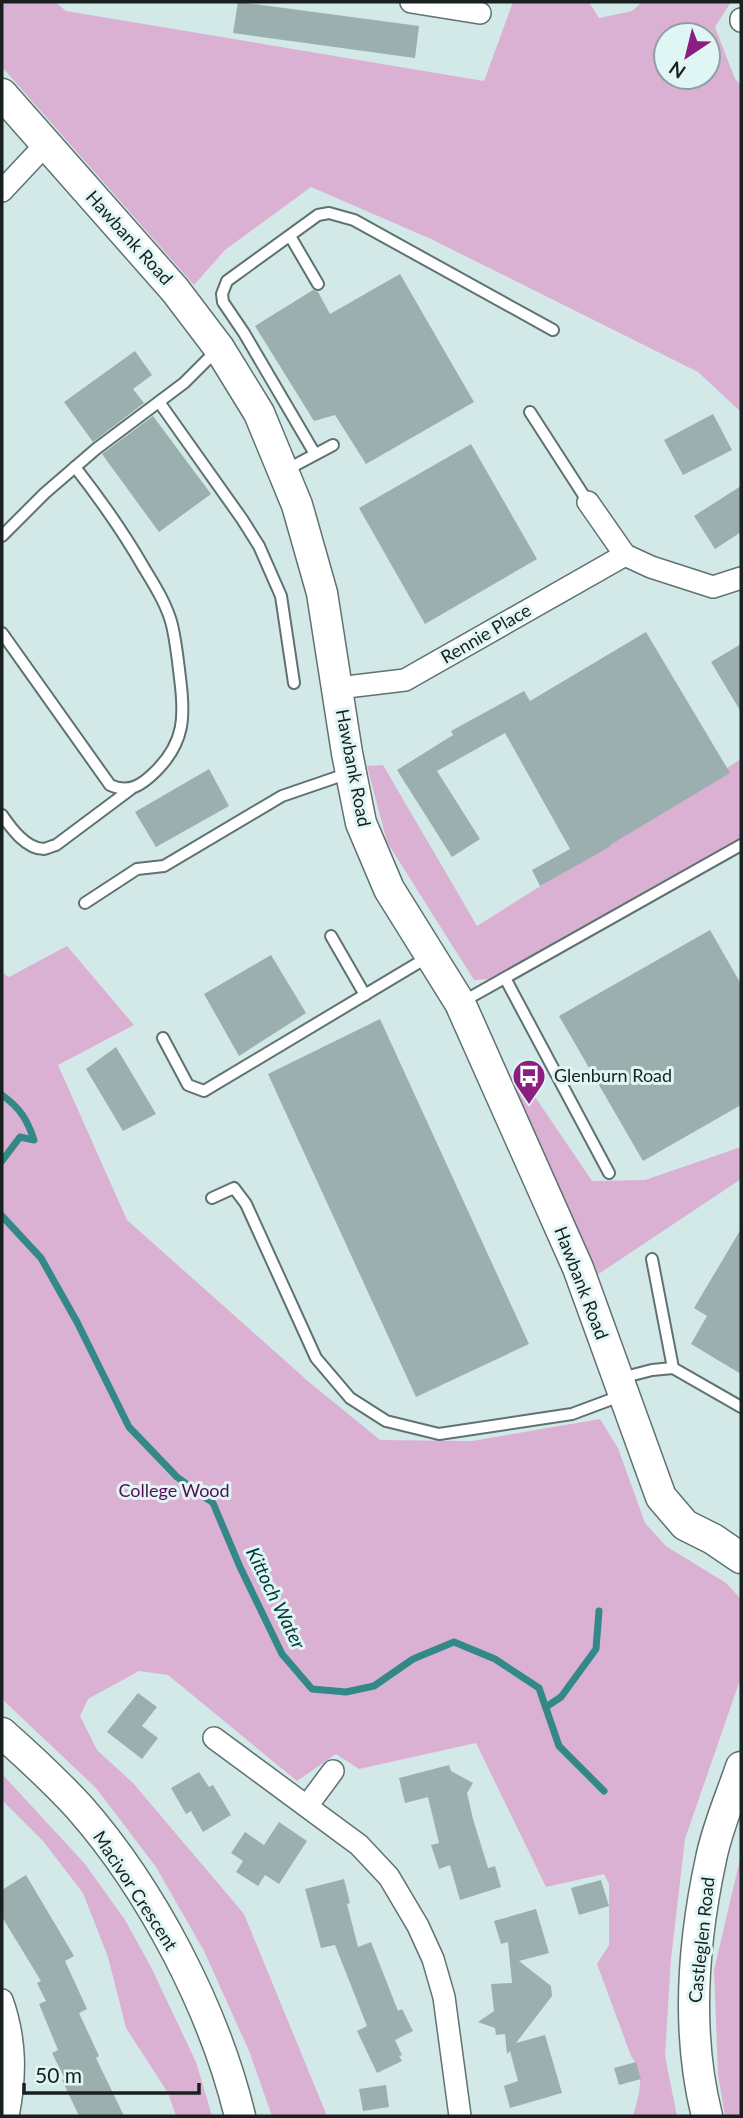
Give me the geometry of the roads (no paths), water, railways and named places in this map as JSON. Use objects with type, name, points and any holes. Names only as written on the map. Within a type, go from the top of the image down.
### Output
[{"type":"street","points":[[411,2],[480,13]]},
{"type":"street","name":"Hawbank Road","points":[[2,94],[175,290],[219,348],[259,413],[297,505],[322,593],[361,823],[389,889],[460,1003],[578,1268],[661,1497],[685,1525],[727,1539],[741,1558]]},
{"type":"street","points":[[2,191],[46,144]]},
{"type":"street","points":[[588,502],[625,555],[651,567],[713,587],[741,578]]},
{"type":"street","name":"Rennie Place","points":[[338,688],[405,680],[625,555]]},
{"type":"street","name":"Macivor Crescent","points":[[2,1733],[79,1807],[121,1862],[161,1924],[201,2003],[232,2084],[240,2116]]},
{"type":"street","points":[[214,1738],[359,1845],[389,1877],[418,1926],[433,1959],[444,1997],[460,2116]]},
{"type":"street","name":"Castleglen Road","points":[[707,2116],[701,2091],[694,2010],[699,1929],[711,1857],[741,1767]]},
{"type":"street","points":[[307,1806],[333,1771]]},
{"type":"street","points":[[2,2000],[14,2046],[14,2076],[8,2116]]},
{"type":"lane","points":[[315,454],[223,302],[222,294],[227,281],[318,215],[329,213],[354,220],[553,330]]},
{"type":"lane","points":[[290,236],[318,284]]},
{"type":"lane","points":[[2,536],[75,467],[184,383],[219,348]]},
{"type":"lane","points":[[159,402],[259,546],[281,596],[294,684]]},
{"type":"lane","points":[[530,412],[588,502]]},
{"type":"lane","points":[[284,471],[333,445]]},
{"type":"lane","points":[[2,815],[31,845],[44,849],[56,845],[150,777],[166,762],[183,727],[184,704],[172,624],[157,590],[128,541],[75,467]]},
{"type":"lane","points":[[2,633],[110,785],[121,790],[134,788]]},
{"type":"lane","points":[[85,903],[136,869],[164,866],[282,796],[351,772]]},
{"type":"lane","points":[[460,1003],[741,845]]},
{"type":"lane","points":[[331,936],[365,995]]},
{"type":"lane","points":[[163,1038],[188,1085],[204,1091],[430,955]]},
{"type":"lane","points":[[505,978],[609,1173]]},
{"type":"lane","points":[[212,1198],[234,1188],[246,1204],[316,1358],[350,1398],[386,1421],[439,1434],[572,1414],[652,1370],[673,1368],[741,1408]]},
{"type":"lane","points":[[652,1259],[673,1368]]},
{"type":"waterway","name":"Kittoch Water","points":[[2,1095],[22,1114],[34,1140],[20,1137],[2,1161]]},
{"type":"waterway","name":"Kittoch Water","points":[[2,1216],[41,1258],[77,1322],[129,1427],[177,1477],[213,1503],[282,1654],[312,1689],[346,1692],[374,1686],[413,1659],[454,1642],[495,1659],[539,1688],[559,1746],[604,1791]]},
{"type":"waterway","points":[[546,1707],[561,1697],[596,1649],[599,1611]]},
{"type":"place","name":"Glenburn Road","points":[[529,1106]]},
{"type":"park label","name":"College Wood","points":[[174,1491]]}]
